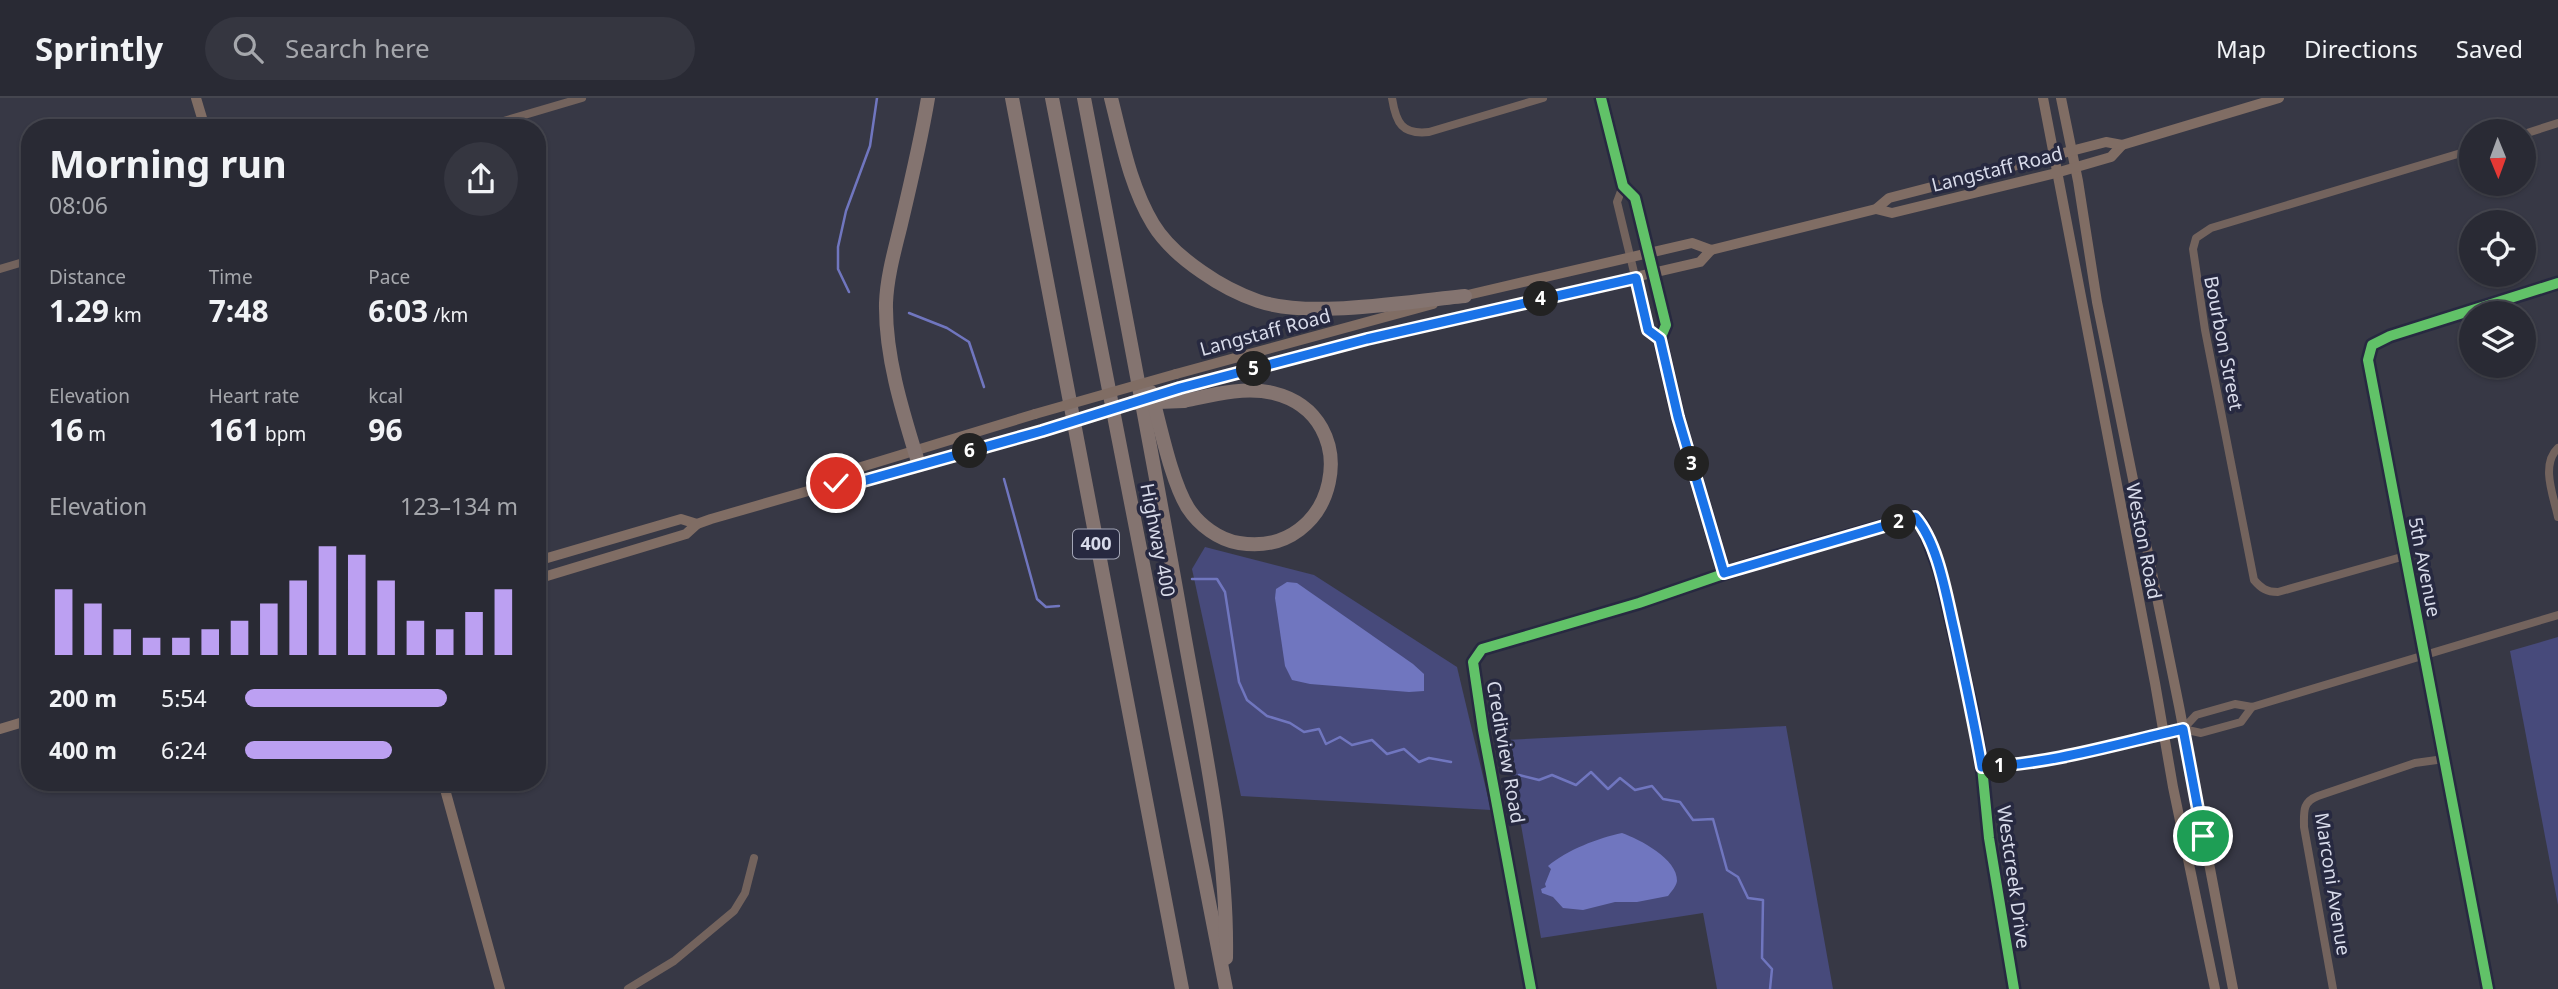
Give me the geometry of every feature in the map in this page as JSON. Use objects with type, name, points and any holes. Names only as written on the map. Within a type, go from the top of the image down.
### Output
[{"type":"highway","points":[[917,458],[898,393],[890,352],[887,299],[891,266],[918,155],[928,98]]},
{"type":"highway","name":"400","points":[[1012,98],[1182,989]]},
{"type":"highway","name":"Highway 400","points":[[1052,98],[1226,988]]},
{"type":"highway","points":[[1084,98],[1137,370],[1214,806],[1227,908],[1226,988]]},
{"type":"highway","points":[[1111,98],[1129,167],[1139,197],[1153,225],[1169,246],[1192,266],[1221,285],[1259,302],[1289,308],[1345,307],[1465,296]]},
{"type":"highway","points":[[1132,403],[1182,395],[1247,390],[1273,393],[1298,403],[1319,424],[1331,459],[1330,482],[1323,504],[1308,523],[1289,537],[1269,544],[1250,545],[1228,541],[1203,525],[1188,508],[1179,487],[1150,389],[1137,370]]},
{"type":"main road","points":[[196,98],[202,119]]},
{"type":"main road","name":"Weston Road","points":[[2043,98],[2155,683],[2162,734],[2215,989]]},
{"type":"main road","name":"Weston Road","points":[[2061,98],[2076,167],[2097,302],[2232,989]]},
{"type":"main road","name":"Langstaff Road","points":[[1182,395],[1367,339],[1700,262],[1711,250],[1876,209],[1889,198],[2106,142],[2122,145],[2279,98]]},
{"type":"main road","name":"Langstaff Road","points":[[1876,209],[1892,213],[2056,173],[2111,157],[2122,145]]},
{"type":"main road","name":"Langstaff Road","points":[[917,458],[1035,414],[1465,296],[1692,243],[1711,250]]},
{"type":"main road","name":"Langstaff Road","points":[[546,576],[686,534],[697,523],[836,483],[848,471],[1042,431],[1132,403]]},
{"type":"main road","name":"Langstaff Road","points":[[546,558],[681,519],[697,523]]},
{"type":"main road","points":[[0,729],[21,723]]},
{"type":"main road","points":[[445,791],[500,989]]},
{"type":"street","points":[[511,119],[582,98]]},
{"type":"street","points":[[1392,98],[1400,123],[1405,130],[1416,133],[1437,130],[1543,98]]},
{"type":"street","points":[[1601,98],[1623,186],[1634,198],[1648,252],[1666,326],[1660,339],[1678,417],[1724,573]]},
{"type":"street","points":[[2536,130],[2558,123]]},
{"type":"street","name":"Bourbon Street","points":[[2405,556],[2278,592],[2269,592],[2254,580],[2205,330],[2193,249],[2196,238],[2211,228],[2459,154]]},
{"type":"street","points":[[1623,186],[1617,202],[1648,330],[1660,339]]},
{"type":"street","points":[[0,269],[21,263]]},
{"type":"street","name":"5th Avenue","points":[[2488,989],[2368,359],[2372,345],[2390,336],[2558,284]]},
{"type":"street","points":[[2558,448],[2548,470],[2558,517]]},
{"type":"street","name":"Westcreek Drive","points":[[1724,573],[1915,517],[1923,526],[1940,572],[1973,714],[1982,767],[1989,838],[2014,989]]},
{"type":"street","name":"Creditview Road","points":[[1531,989],[1473,662],[1482,649],[1640,603],[1724,573]]},
{"type":"street","points":[[2183,729],[2196,715],[2235,704],[2252,707],[2558,615]]},
{"type":"street","points":[[1982,767],[2007,766],[2068,756],[2183,729],[2201,733],[2241,722],[2252,707]]},
{"type":"street","name":"Marconi Avenue","points":[[2333,989],[2304,827],[2304,806],[2310,799],[2415,763],[2444,759]]},
{"type":"street","points":[[628,989],[674,961],[734,911],[745,893],[754,858]]},
{"type":"shaded area","points":[[1205,547],[1314,575],[1457,667],[1491,810],[1241,796],[1192,569]]},
{"type":"shaded area","points":[[1287,582],[1297,583],[1413,664],[1424,674],[1424,691],[1310,684],[1292,680],[1285,666],[1275,598],[1276,589]]},
{"type":"shaded area","points":[[2558,637],[2558,905],[2510,651]]},
{"type":"shaded area","points":[[1786,726],[1833,989],[1717,989],[1703,913],[1541,938],[1506,740]]},
{"type":"shaded area","points":[[1622,833],[1647,845],[1671,865],[1677,881],[1668,896],[1637,902],[1615,902],[1583,910],[1563,908],[1553,897],[1542,893],[1541,889],[1546,887],[1551,869],[1548,866],[1556,860],[1583,845]]},
{"type":"waterway","points":[[849,292],[838,269],[838,247],[846,211],[870,146],[877,98]]},
{"type":"waterway","points":[[909,313],[947,328],[969,342],[984,387]]},
{"type":"waterway","points":[[1004,479],[1037,599],[1046,607],[1059,606]]},
{"type":"waterway","points":[[1192,579],[1217,579],[1225,592],[1239,682],[1247,700],[1267,716],[1290,723],[1304,732],[1319,729],[1326,744],[1340,737],[1352,745],[1372,740],[1387,754],[1404,749],[1419,762],[1429,758],[1451,762]]},
{"type":"waterway","points":[[1519,775],[1539,780],[1552,775],[1576,785],[1591,772],[1608,789],[1620,778],[1635,790],[1652,786],[1663,799],[1680,802],[1693,820],[1713,819],[1727,870],[1738,877],[1748,898],[1763,900],[1762,958],[1772,969],[1770,989]]},
{"type":"cycle path","points":[[1601,98],[1623,186],[1635,198],[1666,325],[1660,339],[1678,417],[1724,573]]},
{"type":"cycle path","points":[[2488,989],[2368,360],[2372,345],[2390,336],[2558,283]]},
{"type":"cycle path","points":[[1531,989],[1473,662],[1482,649],[1639,603],[1770,558],[1915,517],[1923,526],[1940,572],[1973,714],[1982,767],[1989,838],[2014,989]]},
{"type":"route","points":[[836,483],[856,483],[1042,431],[1180,388],[1367,339],[1636,278],[1648,330],[1660,339],[1678,417],[1724,573],[1915,517],[1923,526],[1940,572],[1973,714],[1982,767],[2007,766],[2068,756],[2183,729],[2203,836]]}]
